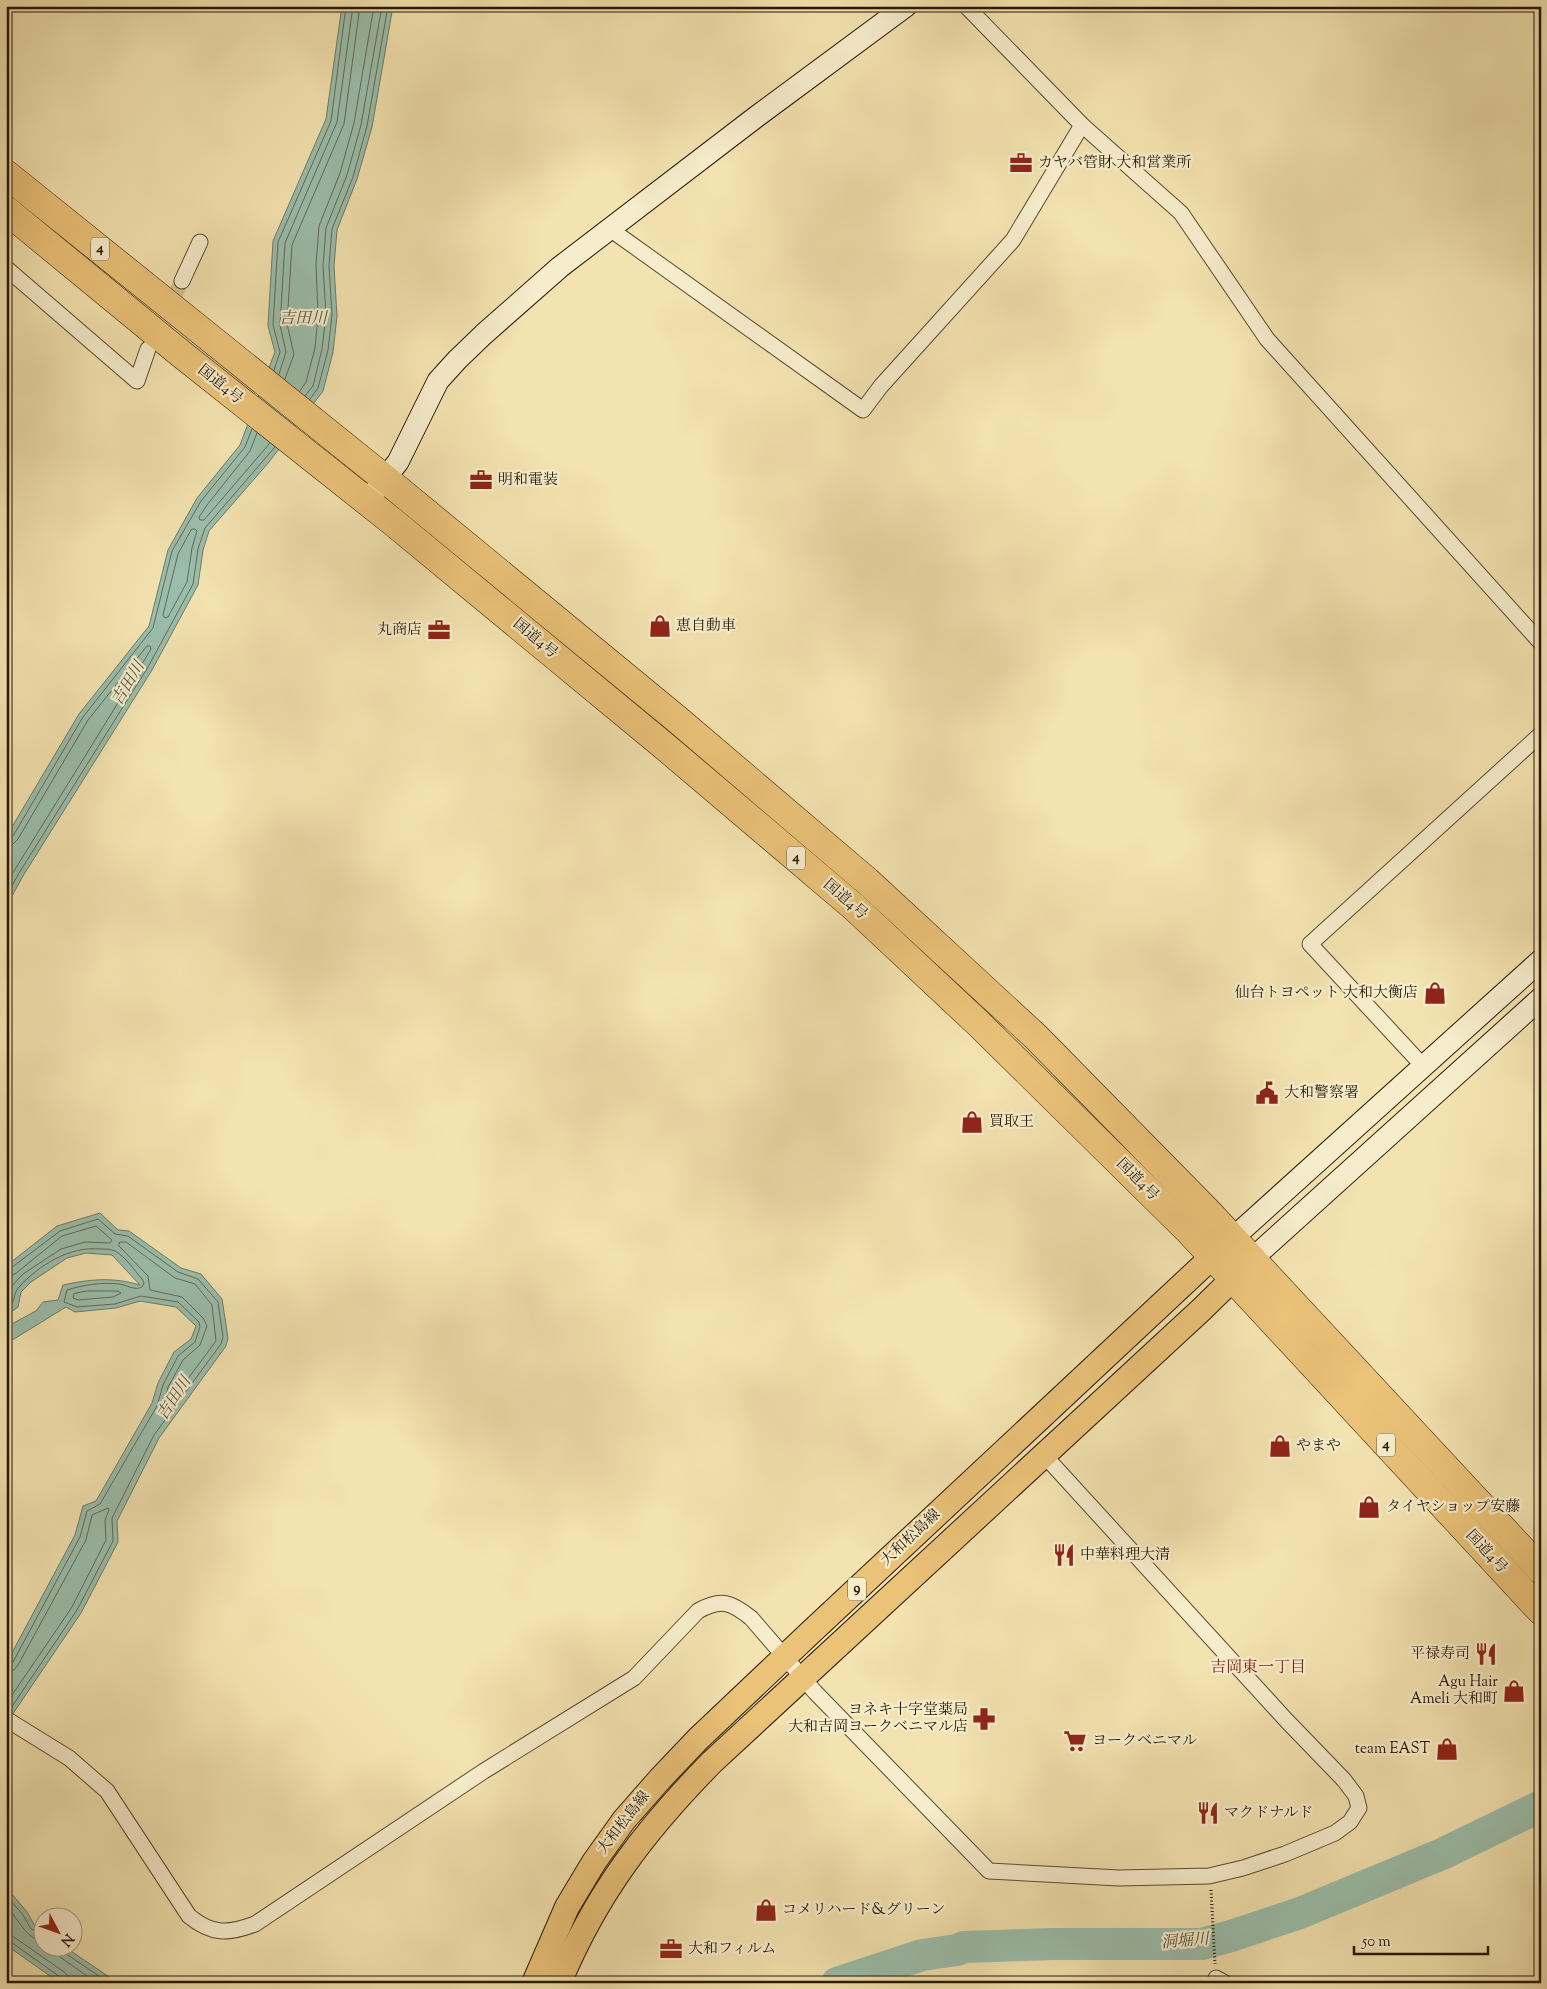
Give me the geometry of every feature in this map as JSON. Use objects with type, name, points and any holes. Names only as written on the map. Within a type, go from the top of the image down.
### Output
[{"type":"highway","name":"国道4号","points":[[6,174],[384,478],[678,720],[867,881],[1036,1037],[1233,1238],[1541,1570]]},
{"type":"highway","name":"国道4号","points":[[6,210],[656,739],[854,907],[979,1024],[1188,1230],[1541,1611]]},
{"type":"main road","name":"大和松島線","points":[[534,1983],[567,1907],[594,1862],[624,1820],[698,1739],[1233,1238]]},
{"type":"main road","name":"大和松島線","points":[[559,1983],[586,1926],[614,1876],[648,1831],[679,1795],[712,1762],[1044,1455],[1252,1259]]},
{"type":"street","points":[[366,502],[398,462],[438,382],[457,360],[560,267],[906,6]]},
{"type":"street","points":[[966,6],[1082,126],[1181,213],[1267,339],[1541,643]]},
{"type":"street","points":[[610,229],[863,410],[881,386],[1013,240],[1082,126]]},
{"type":"street","points":[[182,281],[200,242]]},
{"type":"street","points":[[6,268],[137,381],[148,349]]},
{"type":"street","points":[[1423,1066],[1310,944],[1541,734]]},
{"type":"street","points":[[1233,1238],[1541,960]]},
{"type":"street","points":[[1252,1259],[1541,998]]},
{"type":"street","points":[[12,1723],[69,1758],[107,1790],[189,1916],[201,1926],[215,1931],[235,1931],[255,1924],[484,1771],[634,1678],[698,1611],[711,1604],[725,1602],[738,1608],[751,1618],[803,1679],[989,1871],[1210,1881],[1285,1854],[1335,1833],[1350,1822],[1359,1808],[1356,1796],[1344,1780],[1287,1721],[1044,1455]]},
{"type":"path","points":[[1210,1881],[1218,1981]]},
{"type":"water","name":"吉田川","points":[[342,6],[393,6],[372,127],[357,179],[337,230],[334,266],[337,316],[333,352],[323,391],[269,462],[209,531],[203,550],[198,585],[152,670],[23,876],[6,907],[6,837],[79,714],[149,626],[168,550],[197,498],[240,445],[275,352],[268,326],[273,241],[326,119]]},
{"type":"water","name":"吉田川","points":[[100,1213],[118,1230],[129,1231],[181,1268],[201,1274],[222,1299],[228,1338],[226,1346],[159,1438],[117,1521],[118,1542],[81,1613],[6,1724],[6,1664],[75,1535],[83,1506],[96,1501],[152,1403],[158,1383],[174,1352],[191,1339],[196,1326],[176,1307],[140,1301],[116,1308],[75,1312],[66,1307],[14,1339],[6,1341],[6,1327],[36,1311],[43,1302],[58,1300],[63,1285],[102,1280],[130,1282],[140,1285],[112,1255],[86,1253],[67,1258],[31,1282],[21,1292],[18,1307],[6,1316],[6,1266],[57,1226]]},
{"type":"water","points":[[6,1887],[32,1921],[32,1956],[78,1956],[118,1983],[60,1983],[6,1945]]},
{"type":"waterway","name":"洞堀川","points":[[837,1983],[922,1955],[957,1950],[964,1947],[1052,1944],[1202,1944],[1300,1913],[1442,1854],[1541,1806]]},
{"type":"tunnel","points":[[153,338],[182,281]]},
{"type":"place","name":"カヤバ管財 大和営業所","points":[[1021,163]]},
{"type":"place","name":"明和電装","points":[[481,480]]},
{"type":"place","name":"恵自動車","points":[[660,626]]},
{"type":"place","name":"丸商店","points":[[439,630]]},
{"type":"place","name":"仙台トヨペット 大和大衡店","points":[[1435,993]]},
{"type":"place","name":"大和警察署","points":[[1267,1093]]},
{"type":"place","name":"買取王","points":[[972,1122]]},
{"type":"place","name":"やまや","points":[[1280,1446]]},
{"type":"place","name":"タイヤショップ安藤","points":[[1369,1507]]},
{"type":"place","name":"中華料理大清","points":[[1064,1555]]},
{"type":"place","name":"平禄寿司","points":[[1486,1654]]},
{"type":"place","name":"Agu Hair Ameli 大和町","points":[[1514,1691]]},
{"type":"place","name":"ヨネキ十字堂薬局 大和吉岡ヨークベニマル店","points":[[984,1719]]},
{"type":"place","name":"ヨークベニマル","points":[[1075,1741]]},
{"type":"place","name":"team EAST","points":[[1447,1749]]},
{"type":"place","name":"マクドナルド","points":[[1208,1813]]},
{"type":"place","name":"コメリハード&グリーン","points":[[766,1910]]},
{"type":"place","name":"大和フィルム","points":[[671,1949]]},
{"type":"district","name":"吉岡東一丁目","points":[[1258,1668]]}]
